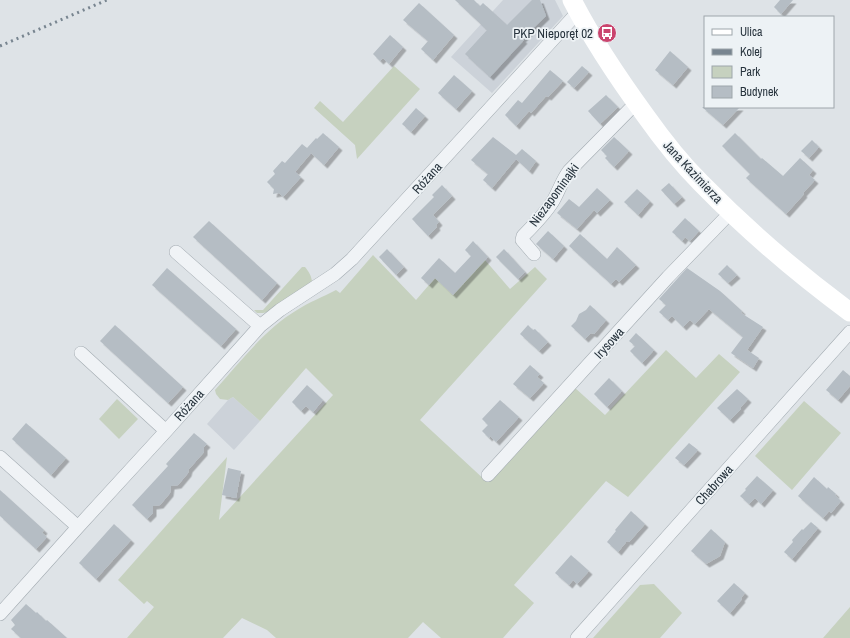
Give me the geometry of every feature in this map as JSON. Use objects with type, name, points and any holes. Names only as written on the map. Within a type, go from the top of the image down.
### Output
[{"type":"main road","name":"Jana Kazimierza","points":[[575,6],[601,53],[636,103],[666,144],[700,182],[772,250],[818,289],[850,312]]},
{"type":"street","name":"Różana","points":[[0,614],[260,326],[280,310],[335,274],[352,259],[575,6]]},
{"type":"street","name":"Niezapominajki","points":[[534,254],[522,240],[523,236],[554,200],[569,170],[636,103]]},
{"type":"street","name":"Irysowa","points":[[488,475],[668,277],[731,212]]},
{"type":"street","points":[[176,252],[260,326]]},
{"type":"street","name":"Chabrowa","points":[[577,638],[850,332]]},
{"type":"street","name":"Różana","points":[[81,353],[166,431]]},
{"type":"street","points":[[0,457],[78,526]]},
{"type":"shaded area","points":[[503,0],[555,0],[563,16],[492,93],[451,57]]},
{"type":"shaded area","points":[[233,397],[260,421],[234,450],[207,424],[228,400]]},
{"type":"green space","points":[[394,66],[420,89],[357,159],[355,145],[314,108],[320,101],[343,122]]},
{"type":"green space","points":[[373,255],[416,300],[435,278],[453,295],[485,260],[510,289],[535,267],[547,279],[420,420],[487,482],[574,387],[605,415],[666,350],[696,378],[719,354],[740,372],[628,497],[606,481],[514,585],[534,603],[503,638],[441,638],[423,622],[408,638],[276,638],[267,630],[242,618],[223,638],[127,638],[154,607],[147,601],[144,604],[118,580],[227,457],[219,520],[333,395],[306,368],[260,421],[233,397],[228,400],[220,399],[215,390],[253,347],[274,327],[285,318],[311,302],[336,290],[340,293]]},
{"type":"green space","points":[[302,267],[305,267],[311,277],[312,281],[308,287],[268,312],[257,313],[254,310],[263,310]]},
{"type":"green space","points":[[117,399],[138,419],[119,439],[99,419]]},
{"type":"green space","points":[[804,401],[841,433],[792,490],[755,456]]},
{"type":"green space","points":[[654,584],[682,613],[660,638],[593,638],[640,585]]},
{"type":"green space","points":[[850,607],[850,638],[823,638]]},
{"type":"building","points":[[455,0],[474,0],[480,6],[483,3],[507,25],[532,0],[540,0],[546,16],[522,39],[524,40],[490,77],[465,54],[487,30]]},
{"type":"building","points":[[780,0],[793,0],[781,14],[774,7]]},
{"type":"building","points":[[419,3],[454,35],[433,60],[421,49],[428,41],[403,20]]},
{"type":"building","points":[[390,35],[403,47],[389,64],[383,58],[380,61],[373,54]]},
{"type":"building","points":[[670,51],[688,67],[673,85],[655,70]]},
{"type":"building","points":[[582,66],[589,72],[574,88],[567,82]]},
{"type":"building","points":[[550,70],[563,81],[548,97],[546,96],[531,113],[529,111],[516,126],[505,115],[518,100],[522,103]]},
{"type":"building","points":[[454,75],[472,91],[456,109],[438,93]]},
{"type":"building","points":[[606,95],[618,107],[600,124],[588,111]]},
{"type":"building","points":[[702,107],[739,108],[723,125]]},
{"type":"building","points":[[416,108],[425,116],[411,132],[402,124]]},
{"type":"building","points":[[323,133],[339,147],[324,165],[311,153],[295,172],[301,177],[283,197],[279,193],[273,194],[274,189],[267,182],[275,174],[273,171],[282,161],[285,163],[302,144],[307,148]]},
{"type":"building","points":[[735,133],[761,159],[762,158],[783,176],[800,158],[813,170],[809,175],[815,180],[786,214],[746,178],[750,174],[722,146]]},
{"type":"building","points":[[493,137],[516,155],[522,149],[536,161],[529,171],[516,159],[492,188],[483,180],[488,174],[471,160]]},
{"type":"building","points":[[614,137],[629,151],[614,167],[605,158],[607,156],[601,150]]},
{"type":"building","points":[[812,140],[819,147],[809,158],[801,151]]},
{"type":"building","points":[[669,183],[682,197],[674,204],[661,190]]},
{"type":"building","points":[[442,185],[452,196],[433,215],[439,222],[436,225],[437,227],[428,236],[412,219],[434,197],[432,195]]},
{"type":"building","points":[[597,188],[610,200],[597,213],[594,210],[577,229],[557,213],[569,199],[579,207]]},
{"type":"building","points":[[637,189],[650,201],[638,215],[624,202]]},
{"type":"building","points":[[685,218],[699,231],[690,241],[685,237],[682,241],[672,232]]},
{"type":"building","points":[[209,221],[277,283],[262,300],[193,237]]},
{"type":"building","points":[[548,231],[564,246],[553,259],[536,244]]},
{"type":"building","points":[[580,234],[607,259],[617,247],[636,265],[619,282],[616,279],[611,284],[569,246]]},
{"type":"building","points":[[473,241],[488,257],[453,295],[435,278],[429,285],[421,278],[439,258],[455,273],[471,256],[465,250]]},
{"type":"building","points":[[387,249],[404,267],[396,275],[379,257]]},
{"type":"building","points":[[504,249],[525,272],[518,279],[496,257]]},
{"type":"building","points":[[727,265],[737,275],[728,283],[718,274]]},
{"type":"building","points":[[167,268],[236,329],[221,346],[152,285]]},
{"type":"building","points":[[687,268],[720,291],[742,311],[741,313],[763,327],[747,350],[759,358],[753,368],[731,353],[743,337],[709,309],[695,324],[690,320],[683,327],[672,316],[668,320],[659,312],[666,305],[659,299]]},
{"type":"building","points":[[590,305],[606,320],[594,334],[591,333],[585,339],[571,326],[576,321],[579,314],[586,310]]},
{"type":"building","points":[[115,325],[183,387],[168,403],[100,341]]},
{"type":"building","points":[[528,325],[533,330],[535,329],[548,342],[539,351],[520,334]]},
{"type":"building","points":[[636,333],[654,350],[642,363],[630,351],[635,346],[629,341]]},
{"type":"building","points":[[530,365],[540,374],[537,377],[544,383],[530,398],[513,384]]},
{"type":"building","points":[[843,370],[850,376],[850,386],[838,400],[826,390]]},
{"type":"building","points":[[609,378],[622,391],[607,407],[594,394]]},
{"type":"building","points":[[307,385],[323,400],[313,412],[306,406],[301,411],[292,402]]},
{"type":"building","points":[[737,389],[748,399],[730,420],[717,408]]},
{"type":"building","points":[[500,400],[519,417],[496,442],[482,431],[488,425],[482,419]]},
{"type":"building","points":[[26,423],[66,458],[51,475],[12,439]]},
{"type":"building","points":[[194,433],[207,444],[204,447],[204,452],[189,469],[188,473],[178,485],[171,486],[170,493],[160,505],[153,506],[153,513],[147,519],[132,505],[168,466],[166,464]]},
{"type":"building","points":[[689,443],[698,450],[684,465],[675,458]]},
{"type":"building","points":[[228,468],[241,471],[236,498],[222,495]]},
{"type":"building","points":[[757,476],[773,490],[761,504],[755,498],[749,504],[740,496]]},
{"type":"building","points":[[814,477],[827,489],[828,487],[836,494],[835,495],[841,501],[831,513],[829,511],[823,518],[798,496]]},
{"type":"building","points":[[0,490],[44,530],[42,533],[47,537],[36,549],[0,516]]},
{"type":"building","points":[[631,511],[645,524],[618,552],[607,542]]},
{"type":"building","points":[[811,522],[818,528],[792,559],[784,552],[793,542],[792,540]]},
{"type":"building","points":[[114,524],[131,540],[96,579],[79,563]]},
{"type":"building","points":[[711,529],[725,542],[720,556],[706,564],[691,551]]},
{"type":"building","points":[[571,555],[589,571],[577,584],[573,580],[569,585],[555,573]]},
{"type":"building","points":[[734,583],[745,593],[730,613],[717,601]]},
{"type":"building","points":[[26,604],[67,638],[21,638],[11,629],[15,625],[11,620]]},
{"type":"railway","points":[[0,46],[107,0]]},
{"type":"place","name":"PKP Nieporęt 02","points":[[607,33]]}]
